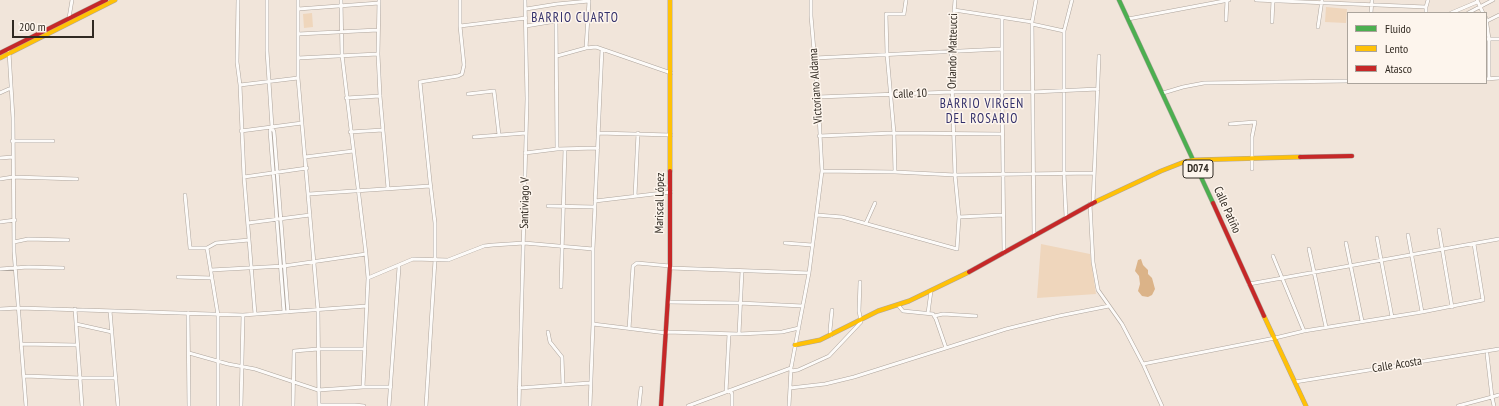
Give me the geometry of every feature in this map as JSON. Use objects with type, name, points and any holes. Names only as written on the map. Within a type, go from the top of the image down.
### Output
[{"type":"main road","points":[[0,58],[8,51],[106,0]]},
{"type":"main road","points":[[0,53],[8,51],[115,0]]},
{"type":"main road","name":"Mariscal López","points":[[661,406],[670,267],[670,0]]},
{"type":"main road","name":"Calle Patiño","points":[[1119,0],[1306,406]]},
{"type":"main road","points":[[796,345],[820,340],[861,321],[878,311],[898,305],[931,291],[1004,253],[1066,217],[1174,165],[1194,160],[1352,156]]},
{"type":"street","points":[[69,18],[72,0]]},
{"type":"street","points":[[238,0],[238,62],[241,131],[255,314]]},
{"type":"street","points":[[267,0],[267,51],[272,127],[270,131],[275,172],[286,312]]},
{"type":"street","points":[[295,0],[298,0],[298,78],[307,168],[318,310],[318,406],[363,406]]},
{"type":"street","points":[[341,0],[342,55],[346,98],[368,278],[363,387]]},
{"type":"street","points":[[426,406],[435,260],[435,216],[430,186],[420,82],[458,76],[462,74],[464,65],[460,26],[460,0]]},
{"type":"street","name":"Santiviago V","points":[[518,406],[524,243],[526,133],[525,0]]},
{"type":"street","name":"Victoriano Aldama","points":[[789,406],[791,370],[809,273],[822,171],[811,0]]},
{"type":"street","points":[[895,172],[894,133],[886,54],[886,14],[904,14],[906,0]]},
{"type":"street","name":"Orlando Matteucci","points":[[866,223],[957,249],[959,216],[955,174],[951,52],[955,0]]},
{"type":"street","points":[[1034,235],[1032,23],[1036,0]]},
{"type":"street","points":[[1066,217],[1064,173],[1064,31],[1072,0]]},
{"type":"street","points":[[1128,19],[1228,0],[1226,20]]},
{"type":"street","points":[[1256,0],[1426,7]]},
{"type":"street","points":[[1371,12],[1372,0]]},
{"type":"street","points":[[1426,12],[1428,0]]},
{"type":"street","points":[[1470,12],[1493,0]]},
{"type":"street","points":[[526,9],[589,1],[586,48]]},
{"type":"street","points":[[1272,22],[1273,1]]},
{"type":"street","points":[[1453,12],[1477,1],[1482,12]]},
{"type":"street","points":[[298,9],[379,2],[378,54],[380,96],[388,188]]},
{"type":"street","points":[[1318,27],[1321,2]]},
{"type":"street","points":[[954,10],[1032,23],[1064,31]]},
{"type":"street","points":[[1499,15],[1487,20],[1488,79],[1499,78]]},
{"type":"street","points":[[460,26],[526,18]]},
{"type":"street","points":[[1002,18],[1002,174],[1004,253]]},
{"type":"street","points":[[526,26],[556,21],[557,149]]},
{"type":"street","points":[[298,34],[378,30]]},
{"type":"street","points":[[1487,39],[1499,39]]},
{"type":"street","points":[[557,56],[586,48],[602,49],[671,73]]},
{"type":"street","points":[[590,406],[594,324],[593,249],[602,49]]},
{"type":"street","points":[[814,58],[1002,49]]},
{"type":"street","points":[[8,51],[11,88],[14,242],[26,406]]},
{"type":"street","points":[[298,58],[378,54]]},
{"type":"street","points":[[1099,56],[1092,204],[1094,262],[1097,284],[1101,295],[1122,324],[1143,364],[1162,406]]},
{"type":"street","points":[[240,85],[298,78]]},
{"type":"street","points":[[1163,94],[1191,85],[1204,83],[1347,81]]},
{"type":"street","points":[[0,93],[11,88]]},
{"type":"street","name":"Calle 10","points":[[818,97],[1098,89]]},
{"type":"street","points":[[468,94],[494,91],[499,135]]},
{"type":"street","points":[[346,98],[380,96]]},
{"type":"street","points":[[1230,124],[1255,122],[1252,137],[1252,169]]},
{"type":"street","points":[[241,131],[302,123]]},
{"type":"street","points":[[350,132],[383,130]]},
{"type":"street","points":[[474,137],[526,133]]},
{"type":"street","points":[[598,133],[671,135]]},
{"type":"street","points":[[634,196],[638,133]]},
{"type":"street","points":[[819,136],[894,133],[1002,134]]},
{"type":"street","points":[[12,141],[53,141]]},
{"type":"street","points":[[525,153],[557,149],[598,148]]},
{"type":"street","points":[[562,287],[565,149]]},
{"type":"street","points":[[306,157],[353,151]]},
{"type":"street","points":[[0,158],[13,157]]},
{"type":"street","points":[[244,177],[307,168]]},
{"type":"street","points":[[822,171],[955,174],[1094,173]]},
{"type":"street","points":[[0,179],[13,176],[77,179]]},
{"type":"street","points":[[308,194],[430,186]]},
{"type":"street","points":[[595,201],[671,192]]},
{"type":"street","points":[[185,195],[190,248],[207,248],[216,243],[249,240]]},
{"type":"street","points":[[817,215],[842,217],[866,223],[875,203]]},
{"type":"street","points":[[548,206],[595,207]]},
{"type":"street","points":[[248,223],[310,215]]},
{"type":"street","points":[[959,216],[1003,215]]},
{"type":"street","points":[[0,222],[14,220]]},
{"type":"street","points":[[1439,230],[1452,307]]},
{"type":"street","points":[[1408,235],[1422,312]]},
{"type":"street","points":[[1377,238],[1392,317]]},
{"type":"street","points":[[14,242],[28,239],[68,240]]},
{"type":"street","points":[[1249,284],[1499,239]]},
{"type":"street","points":[[368,278],[414,259],[421,258],[435,260],[454,258],[484,246],[524,243],[593,249]]},
{"type":"street","points":[[785,243],[812,245]]},
{"type":"street","points":[[1346,244],[1362,321]]},
{"type":"street","points":[[1143,364],[1304,331],[1452,307],[1483,300],[1474,244]]},
{"type":"street","points":[[207,248],[218,315],[218,406]]},
{"type":"street","points":[[1309,249],[1326,327]]},
{"type":"street","points":[[211,270],[251,269],[282,266],[314,260],[366,254]]},
{"type":"street","points":[[1273,256],[1304,331]]},
{"type":"street","points":[[629,329],[633,266],[637,263],[670,267],[809,273]]},
{"type":"street","points":[[389,406],[398,266]]},
{"type":"street","points":[[0,270],[16,268],[63,268]]},
{"type":"street","points":[[739,334],[739,303],[742,271]]},
{"type":"street","points":[[178,277],[212,278]]},
{"type":"street","points":[[688,406],[730,390],[791,370],[798,370],[829,356],[861,322],[859,311],[860,282]]},
{"type":"street","points":[[928,313],[931,291]]},
{"type":"street","points":[[668,302],[803,306]]},
{"type":"street","points":[[898,305],[903,311],[928,313],[934,316],[943,314],[976,316]]},
{"type":"street","points":[[0,309],[75,309],[243,315],[367,306]]},
{"type":"street","points":[[790,388],[825,384],[854,377],[1014,327],[1109,306]]},
{"type":"street","points":[[75,309],[82,406]]},
{"type":"street","points":[[110,310],[118,406]]},
{"type":"street","points":[[832,310],[830,330],[832,335]]},
{"type":"street","points":[[188,314],[188,406]]},
{"type":"street","points":[[241,406],[243,315]]},
{"type":"street","points":[[934,316],[946,348]]},
{"type":"street","points":[[76,324],[112,332]]},
{"type":"street","points":[[594,324],[666,333],[739,334],[782,332],[799,328]]},
{"type":"street","points":[[548,332],[550,342],[562,357],[563,385]]},
{"type":"street","points":[[726,392],[729,334]]},
{"type":"street","points":[[22,344],[77,345]]},
{"type":"street","points":[[293,406],[294,351],[318,349],[364,349]]},
{"type":"street","name":"Calle Acosta","points":[[1295,382],[1499,349]]},
{"type":"street","points":[[189,352],[228,364],[255,369],[318,390],[391,386]]},
{"type":"street","points":[[1486,354],[1494,406]]},
{"type":"street","points":[[24,376],[116,378]]},
{"type":"street","points":[[519,388],[590,383]]},
{"type":"street","points":[[639,406],[641,388]]},
{"type":"street","points":[[730,390],[732,394],[732,406]]},
{"type":"street","points":[[1458,406],[1499,395]]},
{"type":"shaded area","points":[[1326,7],[1347,9],[1346,23],[1325,22]]},
{"type":"shaded area","points":[[312,13],[313,27],[304,28],[303,14]]},
{"type":"shaded area","points":[[1041,244],[1090,254],[1096,294],[1037,298]]},
{"type":"shaded area","points":[[1141,259],[1143,265],[1148,270],[1148,274],[1152,278],[1155,289],[1152,295],[1148,297],[1142,296],[1138,291],[1140,284],[1139,276],[1135,271],[1138,260]]},
{"type":"traffic: fast","points":[[1119,0],[1213,203]]},
{"type":"traffic: slow","points":[[0,58],[115,0]]},
{"type":"traffic: slow","points":[[670,0],[670,171]]},
{"type":"traffic: slow","points":[[1095,202],[1161,171],[1184,162],[1194,160],[1300,157]]},
{"type":"traffic: slow","points":[[795,345],[820,340],[878,311],[909,301],[969,272]]},
{"type":"traffic: slow","points":[[1264,316],[1306,406]]},
{"type":"traffic: jam","points":[[0,53],[106,0]]},
{"type":"traffic: jam","points":[[1300,157],[1352,156]]},
{"type":"traffic: jam","points":[[661,406],[670,266],[670,171]]},
{"type":"traffic: jam","points":[[969,272],[1095,202]]},
{"type":"traffic: jam","points":[[1213,203],[1264,316]]},
{"type":"district","name":"BARRIO CUARTO","points":[[575,18]]},
{"type":"district","name":"BARRIO VIRGEN DEL ROSARIO","points":[[982,112]]}]
